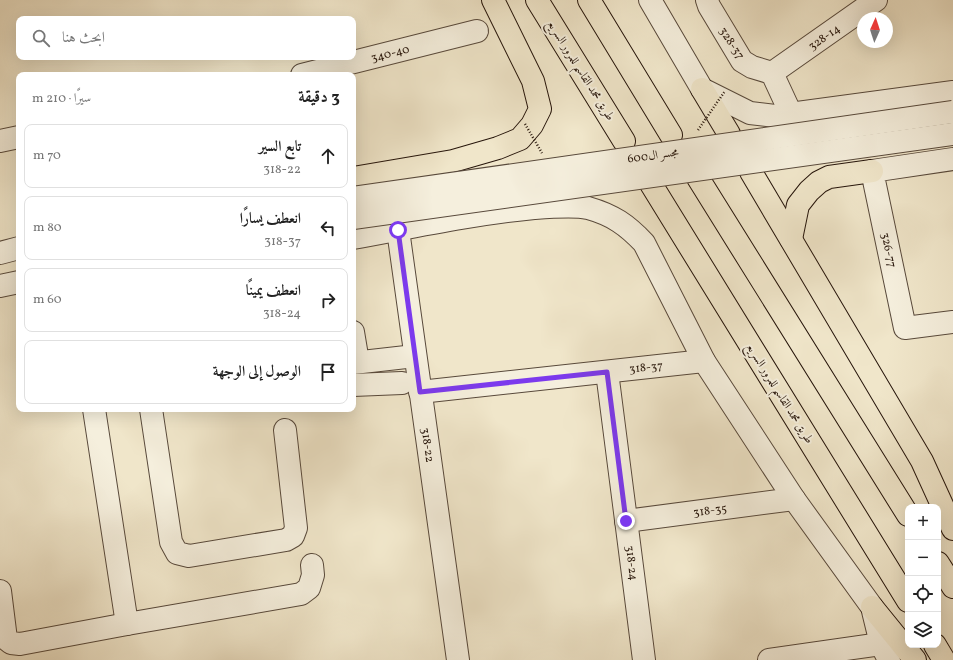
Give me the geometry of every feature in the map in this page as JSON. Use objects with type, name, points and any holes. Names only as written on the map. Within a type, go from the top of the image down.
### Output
[{"type":"highway","points":[[356,177],[453,160],[498,148],[520,139],[532,125],[540,109],[533,81],[493,0]]},
{"type":"highway","name":"طريق محمد القاسم للمرور السريع","points":[[537,0],[624,141]]},
{"type":"highway","points":[[589,0],[671,135]]},
{"type":"highway","points":[[702,89],[729,134]]},
{"type":"highway","points":[[790,239],[798,205],[809,190],[818,182],[829,177],[872,171]]},
{"type":"highway","points":[[751,172],[922,461],[953,528]]},
{"type":"highway","points":[[698,178],[905,510]]},
{"type":"highway","name":"طريق محمد القاسم للمرور السريع","points":[[651,184],[905,596]]},
{"type":"highway","points":[[941,568],[953,586]]},
{"type":"highway","points":[[872,607],[915,660]]},
{"type":"highway","points":[[937,648],[944,660]]},
{"type":"street","points":[[650,0],[702,89],[750,113],[775,116],[953,92]]},
{"type":"street","name":"328-37","points":[[707,0],[709,6],[742,61],[752,68],[772,73]]},
{"type":"street","name":"328-14","points":[[772,73],[876,0]]},
{"type":"street","name":"340-40","points":[[314,72],[477,31]]},
{"type":"street","points":[[772,73],[790,114]]},
{"type":"street","name":"مجسر ال600","points":[[356,198],[953,112]]},
{"type":"street","name":"مجسر ال600","points":[[356,218],[953,134]]},
{"type":"street","points":[[0,141],[16,138]]},
{"type":"street","points":[[872,171],[953,159]]},
{"type":"street","name":"326-77","points":[[872,171],[905,328],[953,322]]},
{"type":"street","points":[[356,237],[508,211],[552,206],[587,208],[617,219],[631,229],[644,243],[704,361],[794,499],[872,607],[885,652],[769,660]]},
{"type":"street","name":"318-22","points":[[398,230],[415,356],[411,388],[458,660]]},
{"type":"street","points":[[0,252],[16,249]]},
{"type":"street","points":[[0,260],[16,257]]},
{"type":"street","points":[[0,286],[16,283]]},
{"type":"street","points":[[0,297],[16,295]]},
{"type":"street","points":[[356,362],[415,356]]},
{"type":"street","name":"318-37","points":[[356,385],[411,388],[607,372],[704,361]]},
{"type":"street","name":"318-24","points":[[607,372],[644,660]]},
{"type":"street","points":[[94,412],[127,624]]},
{"type":"street","points":[[151,412],[171,542],[176,552],[189,556],[286,540],[293,536],[296,528],[285,430]]},
{"type":"street","name":"318-35","points":[[626,521],[794,499]]},
{"type":"street","points":[[0,590],[6,639],[11,643],[20,644],[301,594],[309,588],[313,575],[312,565]]},
{"type":"path","points":[[694,136],[726,91]]},
{"type":"path","points":[[526,124],[542,154]]},
{"type":"route","points":[[398,230],[420,392],[607,372],[626,521]]}]
